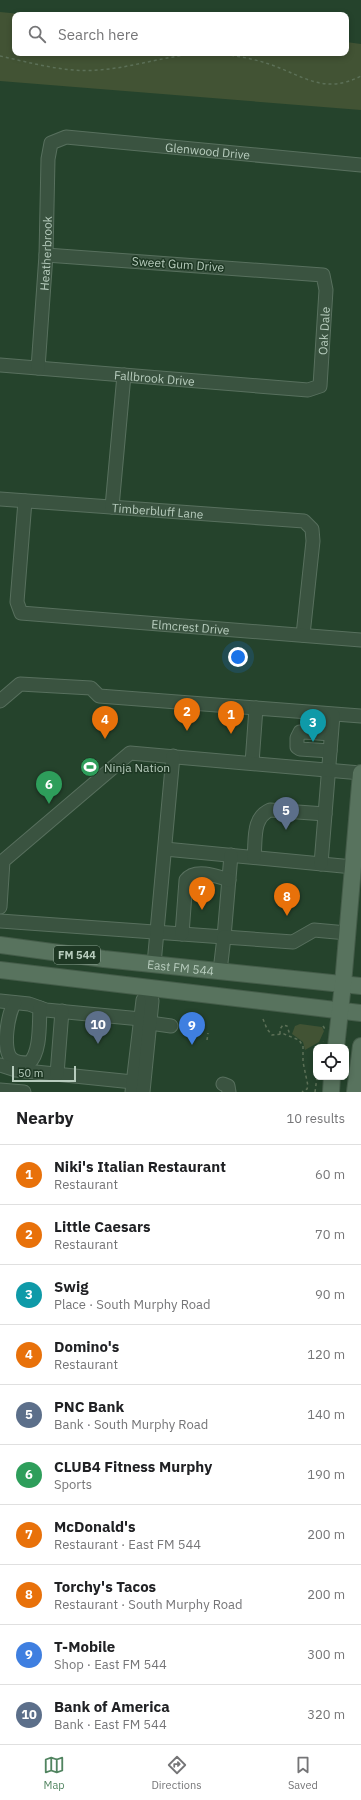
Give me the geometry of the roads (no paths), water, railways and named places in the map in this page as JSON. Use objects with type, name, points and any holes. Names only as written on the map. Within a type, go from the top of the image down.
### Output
[{"type":"main road","points":[[336,1044],[347,933],[357,867],[361,773]]},
{"type":"main road","name":"East FM 544","points":[[0,945],[154,964],[361,986]]},
{"type":"main road","points":[[150,989],[154,964]]},
{"type":"main road","name":"East FM 544","points":[[0,970],[150,989],[340,1010]]},
{"type":"main road","name":"FM 544","points":[[340,1010],[361,1013]]},
{"type":"main road","points":[[355,1092],[361,1046]]},
{"type":"main road","points":[[331,1092],[332,1080]]},
{"type":"street","name":"Glenwood Drive","points":[[56,143],[66,137],[361,164]]},
{"type":"street","name":"Heatherbrook","points":[[38,368],[46,255],[49,150],[51,143],[56,143]]},
{"type":"street","name":"Sweet Gum Drive","points":[[46,255],[310,273]]},
{"type":"street","name":"Oak Dale","points":[[308,390],[320,386],[326,290],[323,275],[310,273]]},
{"type":"street","name":"Fallbrook Drive","points":[[0,365],[308,390]]},
{"type":"street","points":[[112,507],[124,375]]},
{"type":"street","name":"Timberbluff Lane","points":[[0,499],[304,521],[312,529],[313,541],[303,636]]},
{"type":"street","name":"Elmcrest Drive","points":[[24,501],[16,602],[21,613],[361,640]]},
{"type":"street","points":[[0,701],[20,684],[91,688],[99,696],[361,716]]},
{"type":"street","points":[[252,763],[256,708]]},
{"type":"street","points":[[321,864],[333,714]]},
{"type":"street","points":[[330,751],[300,749],[297,747],[297,738],[300,732],[331,734]]},
{"type":"street","points":[[0,907],[3,861],[130,753],[361,773]]},
{"type":"street","points":[[154,964],[166,848],[173,756]]},
{"type":"street","points":[[254,857],[257,821],[262,813],[270,810],[325,814]]},
{"type":"street","points":[[166,848],[357,867]]},
{"type":"street","points":[[220,971],[230,855]]},
{"type":"street","points":[[182,934],[186,880],[192,874],[199,874],[218,876],[229,880]]},
{"type":"street","points":[[0,920],[293,942],[314,930],[347,933]]},
{"type":"street","points":[[142,1092],[145,1021],[143,1000],[150,989]]},
{"type":"street","points":[[0,1001],[29,1004],[40,1008],[145,1021],[172,1026]]},
{"type":"street","points":[[15,1003],[11,1008],[7,1034],[7,1050],[10,1058],[18,1062],[29,1063],[34,1059],[37,1048],[40,1008]]},
{"type":"street","points":[[57,1074],[62,1011]]},
{"type":"street","points":[[0,1065],[16,1070],[57,1074],[133,1087],[145,1021]]},
{"type":"street","points":[[0,1090],[24,1092]]},
{"type":"place","name":"Little Caesars","points":[[187,731]]},
{"type":"place","name":"Niki's Italian Restaurant","points":[[231,734]]},
{"type":"place","name":"Domino's","points":[[105,739]]},
{"type":"place","name":"Swig","points":[[313,742]]},
{"type":"place","name":"Ninja Nation","points":[[90,767]]},
{"type":"place","name":"CLUB4 Fitness Murphy","points":[[49,804]]},
{"type":"place","name":"PNC Bank","points":[[286,830]]},
{"type":"place","name":"McDonald's","points":[[202,910]]},
{"type":"place","name":"Torchy's Tacos","points":[[287,916]]},
{"type":"place","name":"Bank of America","points":[[98,1044]]},
{"type":"place","name":"T-Mobile","points":[[192,1045]]}]
